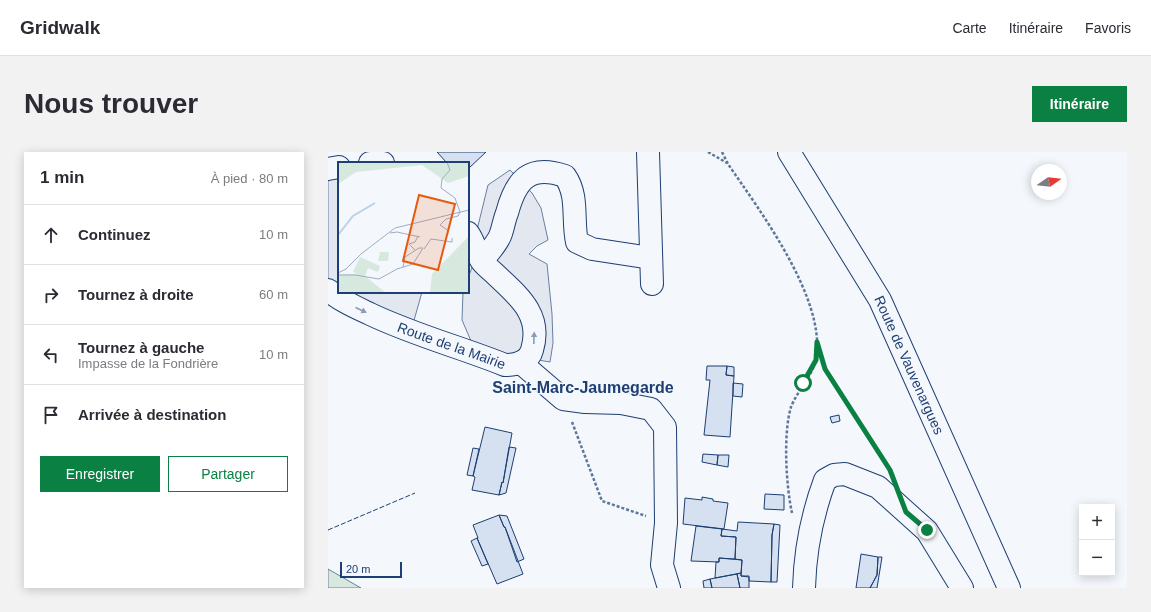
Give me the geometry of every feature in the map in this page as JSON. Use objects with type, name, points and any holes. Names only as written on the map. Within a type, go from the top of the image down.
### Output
[{"type":"main road","points":[[648,152],[652,284]]},
{"type":"main road","name":"Route de Vauvenargues","points":[[789,152],[880,300],[1010,588]]},
{"type":"main road","points":[[328,169],[338,167]]},
{"type":"main road","points":[[482,261],[500,236],[507,210],[517,185],[534,172],[543,171],[565,176],[571,184],[573,192],[573,222],[577,242],[592,249],[651,258]]},
{"type":"main road","name":"Route de la Mairie","points":[[328,290],[340,300],[389,323],[431,340],[505,364],[514,365],[521,363],[532,352],[535,338],[532,315],[525,303],[482,261],[469,235]]},
{"type":"main road","points":[[521,363],[563,399],[585,402],[621,403],[651,409],[665,427],[666,523],[662,565],[668,588]]},
{"type":"main road","points":[[804,588],[805,559],[815,505],[825,480],[834,475],[845,474],[878,487],[927,530],[962,588]]},
{"type":"path","points":[[708,152],[714,154],[728,164]]},
{"type":"path","points":[[722,152],[728,164],[775,235],[797,275],[814,318],[817,342],[825,369],[890,470]]},
{"type":"path","points":[[810,534],[795,526],[790,506],[787,428],[792,407],[816,360],[817,342]]},
{"type":"path","points":[[563,399],[602,501],[666,523]]},
{"type":"shaded area","points":[[338,170],[338,291],[328,284],[328,172]]},
{"type":"shaded area","points":[[510,170],[532,193],[541,208],[548,240],[537,246],[529,254],[547,264],[553,343],[550,362],[502,354],[471,341],[462,320],[463,293],[469,293],[469,275],[481,244],[477,230],[488,185]]},
{"type":"shaded area","points":[[342,293],[422,293],[413,324],[366,306]]},
{"type":"shaded area","points":[[328,569],[361,588],[328,588]]},
{"type":"building","points":[[437,152],[486,152],[469,168],[469,162],[446,162]]},
{"type":"building","points":[[707,366],[727,366],[726,375],[734,376],[730,437],[704,435],[710,380],[706,380]]},
{"type":"building","points":[[727,366],[734,367],[734,376],[726,375]]},
{"type":"building","points":[[733,383],[743,384],[742,397],[733,396]]},
{"type":"building","points":[[839,415],[840,421],[832,423],[830,417]]},
{"type":"building","points":[[485,427],[512,433],[503,483],[502,482],[499,495],[472,490],[475,477],[473,476]]},
{"type":"building","points":[[509,447],[516,448],[506,493],[499,495],[502,482],[503,483]]},
{"type":"building","points":[[473,448],[479,449],[473,476],[467,475]]},
{"type":"building","points":[[703,454],[718,455],[717,465],[702,462]]},
{"type":"building","points":[[718,455],[729,455],[728,467],[717,465]]},
{"type":"building","points":[[765,494],[784,495],[784,510],[764,509]]},
{"type":"building","points":[[702,497],[713,499],[713,501],[728,503],[724,529],[683,524],[685,498],[702,500]]},
{"type":"building","points":[[499,515],[507,516],[524,559],[517,562],[505,527]]},
{"type":"building","points":[[499,515],[523,574],[497,584],[473,525]]},
{"type":"building","points":[[738,522],[774,524],[772,535],[771,582],[749,581],[749,576],[741,576],[742,560],[735,559],[736,537],[721,536],[722,529],[737,531]]},
{"type":"building","points":[[774,524],[780,525],[777,582],[771,582],[772,535]]},
{"type":"building","points":[[696,526],[722,529],[721,536],[736,537],[735,559],[719,558],[719,562],[691,561]]},
{"type":"building","points":[[477,538],[488,564],[482,566],[471,541]]},
{"type":"building","points":[[861,554],[878,557],[877,575],[870,588],[856,588]]},
{"type":"building","points":[[878,557],[882,557],[877,588],[870,588],[877,575]]},
{"type":"building","points":[[719,558],[742,560],[741,573],[715,578],[716,562],[719,562]]},
{"type":"building","points":[[741,573],[741,576],[749,577],[749,588],[740,588],[737,574]]},
{"type":"building","points":[[737,574],[740,588],[712,588],[710,579]]},
{"type":"building","points":[[710,579],[712,588],[704,588],[703,581]]},
{"type":"fence","points":[[328,530],[415,493]]},
{"type":"district","name":"Saint-Marc-Jaumegarde","points":[[583,387]]},
{"type":"route","points":[[803,383],[816,360],[817,342],[825,369],[878,449],[890,470],[906,512],[927,530]]}]
